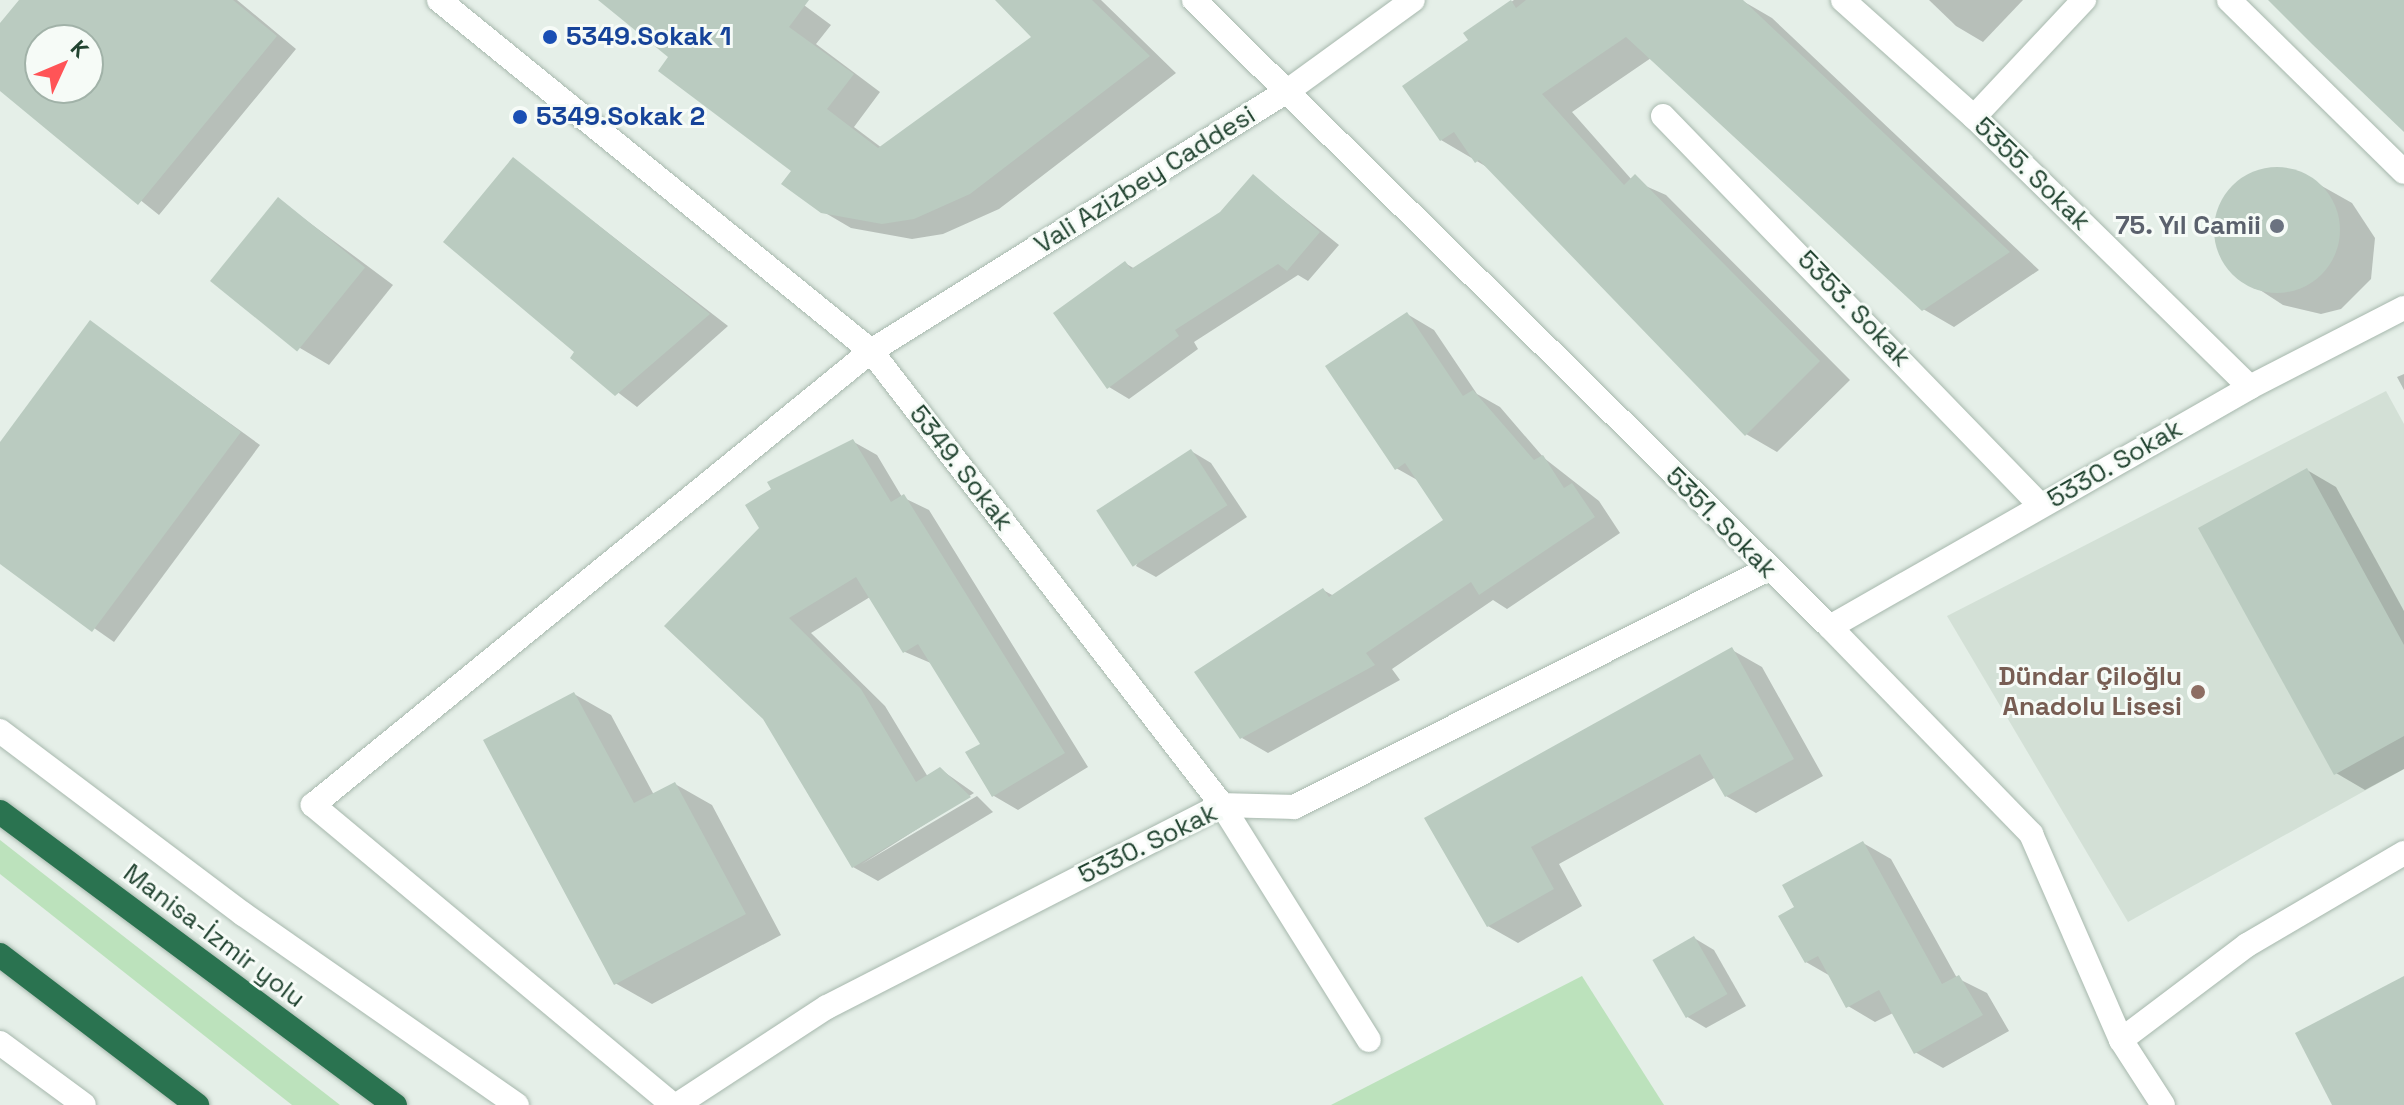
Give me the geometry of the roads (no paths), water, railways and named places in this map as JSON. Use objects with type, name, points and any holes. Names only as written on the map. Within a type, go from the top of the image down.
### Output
[{"type":"highway","name":"Manisa-İzmir yolu","points":[[0,812],[395,1105]]},
{"type":"highway","points":[[0,955],[197,1105]]},
{"type":"street","name":"5351. Sokak","points":[[1194,0],[1289,90],[1766,570],[1830,627],[2031,834],[2121,1040],[2163,1105]]},
{"type":"street","name":"Vali Azizbey Caddesi","points":[[675,1105],[313,805],[871,351],[1289,90],[1413,0]]},
{"type":"street","name":"5355. Sokak","points":[[1843,0],[1974,117],[2250,387]]},
{"type":"street","points":[[1974,117],[2084,0]]},
{"type":"street","points":[[2229,0],[2404,172]]},
{"type":"street","name":"5349. Sokak","points":[[443,1],[871,351],[1222,805],[1369,1040]]},
{"type":"street","name":"5353. Sokak","points":[[1663,116],[2041,506]]},
{"type":"street","name":"5330. Sokak","points":[[1830,627],[2250,387],[2404,308]]},
{"type":"street","name":"5330. Sokak","points":[[675,1105],[827,1007],[1222,805],[1294,807],[1766,570]]},
{"type":"street","points":[[0,731],[243,914],[517,1105]]},
{"type":"street","points":[[2121,1040],[2247,945],[2404,853]]},
{"type":"street","points":[[0,1043],[84,1105]]},
{"type":"place","name":"5349.Sokak 1","points":[[550,37]]},
{"type":"place","name":"5349.Sokak 2","points":[[520,117]]},
{"type":"place","name":"75. Yıl Camii","points":[[2277,226]]},
{"type":"place","name":"Dündar Çiloğlu Anadolu Lisesi","points":[[2198,692]]}]
